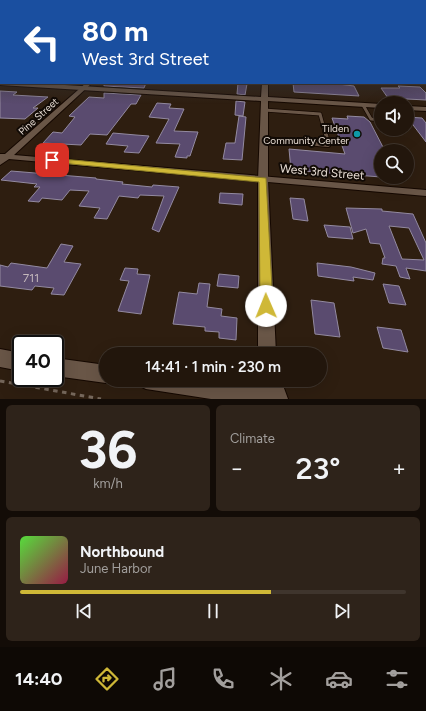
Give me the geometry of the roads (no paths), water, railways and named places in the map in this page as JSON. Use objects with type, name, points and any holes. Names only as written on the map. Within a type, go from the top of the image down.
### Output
[{"type":"street","points":[[14,84],[264,105],[374,106]]},
{"type":"street","name":"Pine Street","points":[[0,163],[4,156],[88,84]]},
{"type":"street","points":[[265,84],[263,180],[267,347]]},
{"type":"street","points":[[414,108],[426,109]]},
{"type":"street","name":"West 3rd Street","points":[[4,156],[263,180],[426,193]]},
{"type":"street","points":[[0,358],[12,360]]},
{"type":"street","points":[[64,368],[99,373]]},
{"type":"street","points":[[193,387],[274,399]]},
{"type":"street","points":[[275,387],[279,399]]},
{"type":"lane","points":[[264,105],[320,114],[328,145],[264,139]]},
{"type":"lane","points":[[363,105],[371,119],[374,119]]},
{"type":"place","name":"Tilden Community Center","points":[[357,134]]}]
